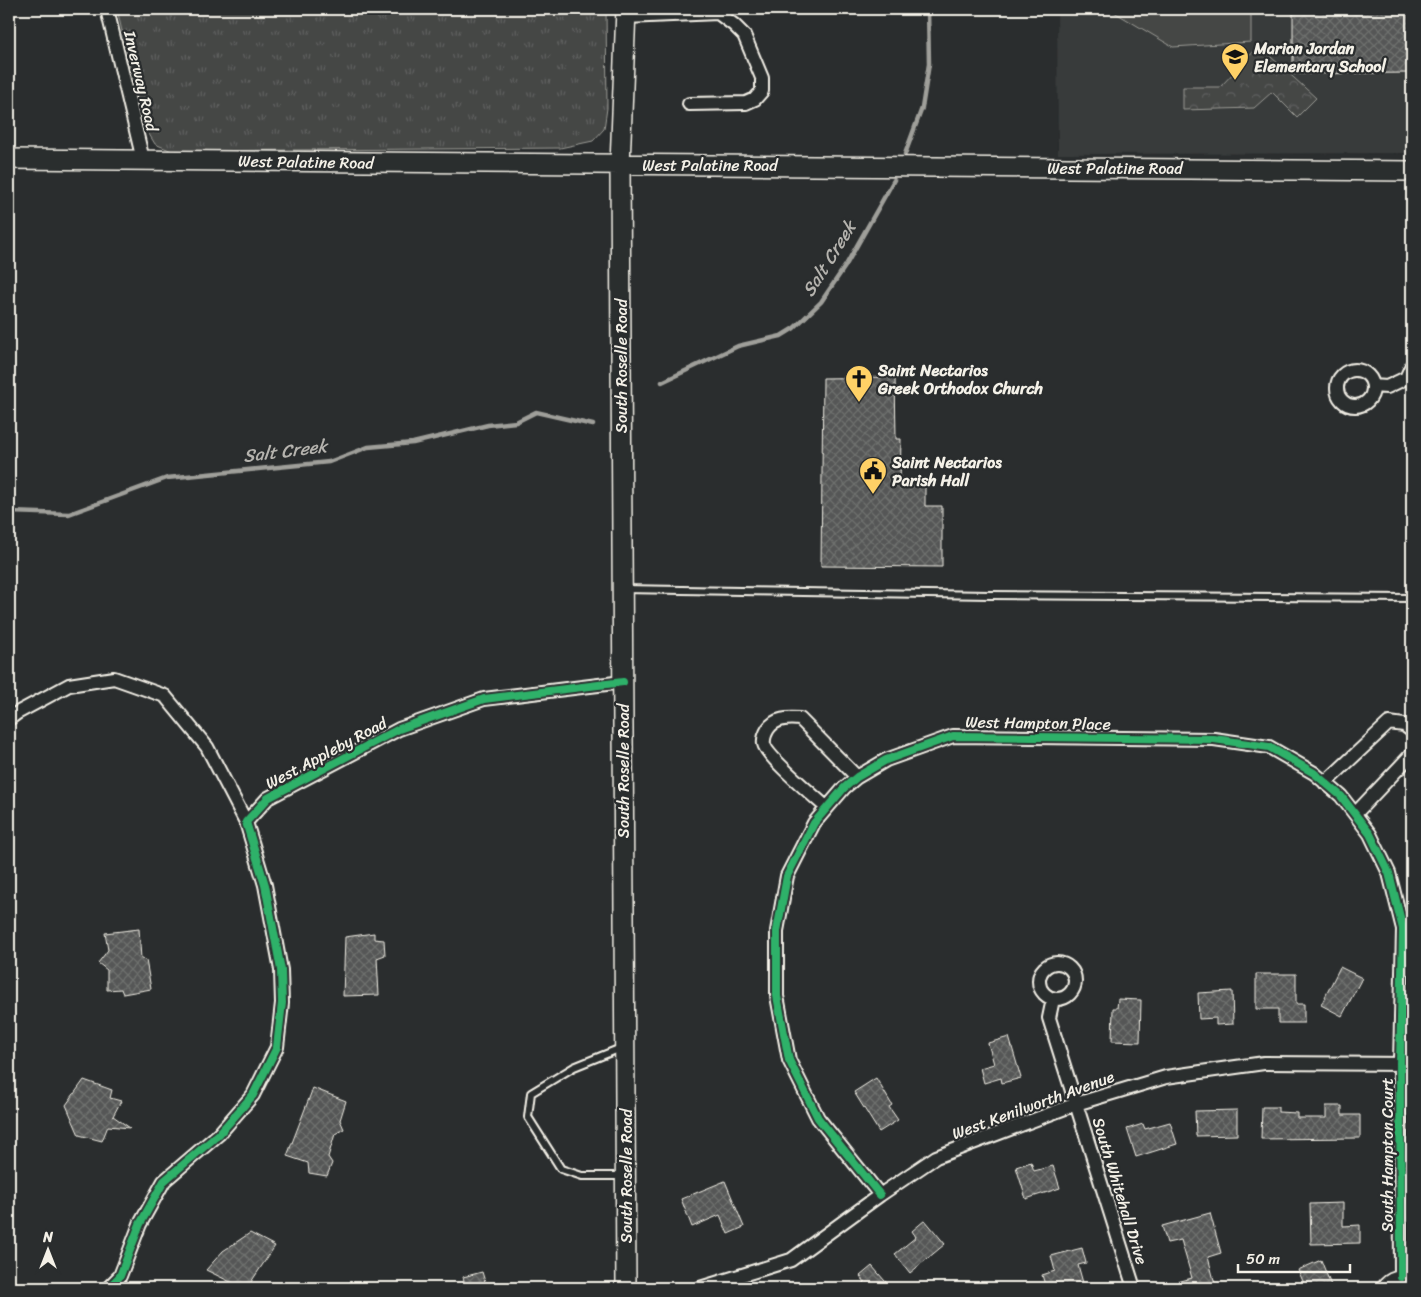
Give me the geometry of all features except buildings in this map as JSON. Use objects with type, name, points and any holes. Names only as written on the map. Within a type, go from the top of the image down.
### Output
[{"type":"main road","name":"South Roselle Road","points":[[626,13],[620,165],[626,1288]]},
{"type":"main road","name":"West Palatine Road","points":[[9,159],[1412,171]]},
{"type":"street","name":"Inverway Road","points":[[107,9],[142,160]]},
{"type":"street","points":[[626,13],[718,13],[734,24],[744,35],[762,78],[762,91],[755,99],[746,103],[689,104]]},
{"type":"street","points":[[1373,386],[1387,387],[1406,378],[1412,365]]},
{"type":"street","points":[[9,719],[70,685],[114,678],[165,696],[207,747],[246,822],[265,885],[281,970],[282,1002],[277,1047],[253,1095],[219,1134],[164,1181],[140,1224],[120,1276],[108,1288]]},
{"type":"street","name":"West Appleby Road","points":[[246,822],[268,798],[408,726],[484,699],[622,682]]},
{"type":"street","points":[[827,808],[772,756],[764,745],[764,735],[772,723],[786,718],[800,719],[856,777]]},
{"type":"street","points":[[1325,783],[1389,723],[1404,725],[1412,730]]},
{"type":"street","name":"West Hampton Place","points":[[880,1195],[818,1118],[789,1060],[777,996],[777,931],[787,876],[814,823],[844,788],[856,777],[886,760],[953,736],[1214,739],[1269,747],[1314,773],[1341,796],[1370,834],[1389,873],[1403,928],[1406,1063]]},
{"type":"street","points":[[1354,814],[1412,754]]},
{"type":"street","name":"South Whitehall Drive","points":[[1053,998],[1049,1018],[1134,1288]]},
{"type":"street","name":"West Kenilworth Avenue","points":[[700,1288],[791,1260],[936,1157],[1076,1104],[1166,1077],[1264,1063],[1406,1063]]},
{"type":"street","name":"South Hampton Court","points":[[1383,1288],[1392,1279],[1406,1279],[1406,1063]]},
{"type":"lane","points":[[622,589],[990,595],[1412,598]]},
{"type":"lane","points":[[625,1046],[574,1067],[531,1094],[528,1117],[562,1169],[582,1176],[626,1176]]},
{"type":"shaded area","name":"Marion Jordan Elementary School","points":[[1057,9],[1412,9],[1412,153],[1058,154]]},
{"type":"green space","points":[[117,9],[606,9],[607,108],[604,129],[593,141],[560,148],[172,151],[155,144],[143,124]]},
{"type":"green space","points":[[1109,9],[1251,9],[1251,42],[1173,47]]},
{"type":"green space","points":[[1259,46],[1316,98],[1297,117],[1272,92],[1254,108],[1183,110],[1183,87],[1220,87]]},
{"type":"waterway","name":"Salt Creek","points":[[905,154],[922,108],[929,64],[928,9]]},
{"type":"waterway","name":"Salt Creek","points":[[662,382],[738,346],[781,336],[794,328],[821,302],[846,265],[894,180]]},
{"type":"waterway","name":"Salt Creek","points":[[9,512],[69,514],[167,478],[329,462],[368,447],[413,443],[488,425],[516,422],[536,412],[593,425]]},
{"type":"cycle path","points":[[108,1288],[120,1276],[140,1224],[164,1181],[219,1134],[253,1095],[277,1047],[282,1003],[281,970],[265,885],[246,822],[268,798],[399,729],[484,699],[623,682]]},
{"type":"cycle path","points":[[880,1195],[818,1118],[789,1060],[777,996],[777,931],[787,876],[814,823],[844,788],[857,777],[886,760],[953,736],[1214,739],[1269,747],[1314,773],[1341,796],[1370,834],[1389,873],[1403,929],[1400,1063],[1401,1277]]},
{"type":"place","name":"Marion Jordan Elementary School","points":[[1235,81]]},
{"type":"place","name":"Saint Nectarios Greek Orthodox Church","points":[[859,403]]},
{"type":"place","name":"Saint Nectarios Parish Hall","points":[[873,495]]}]
